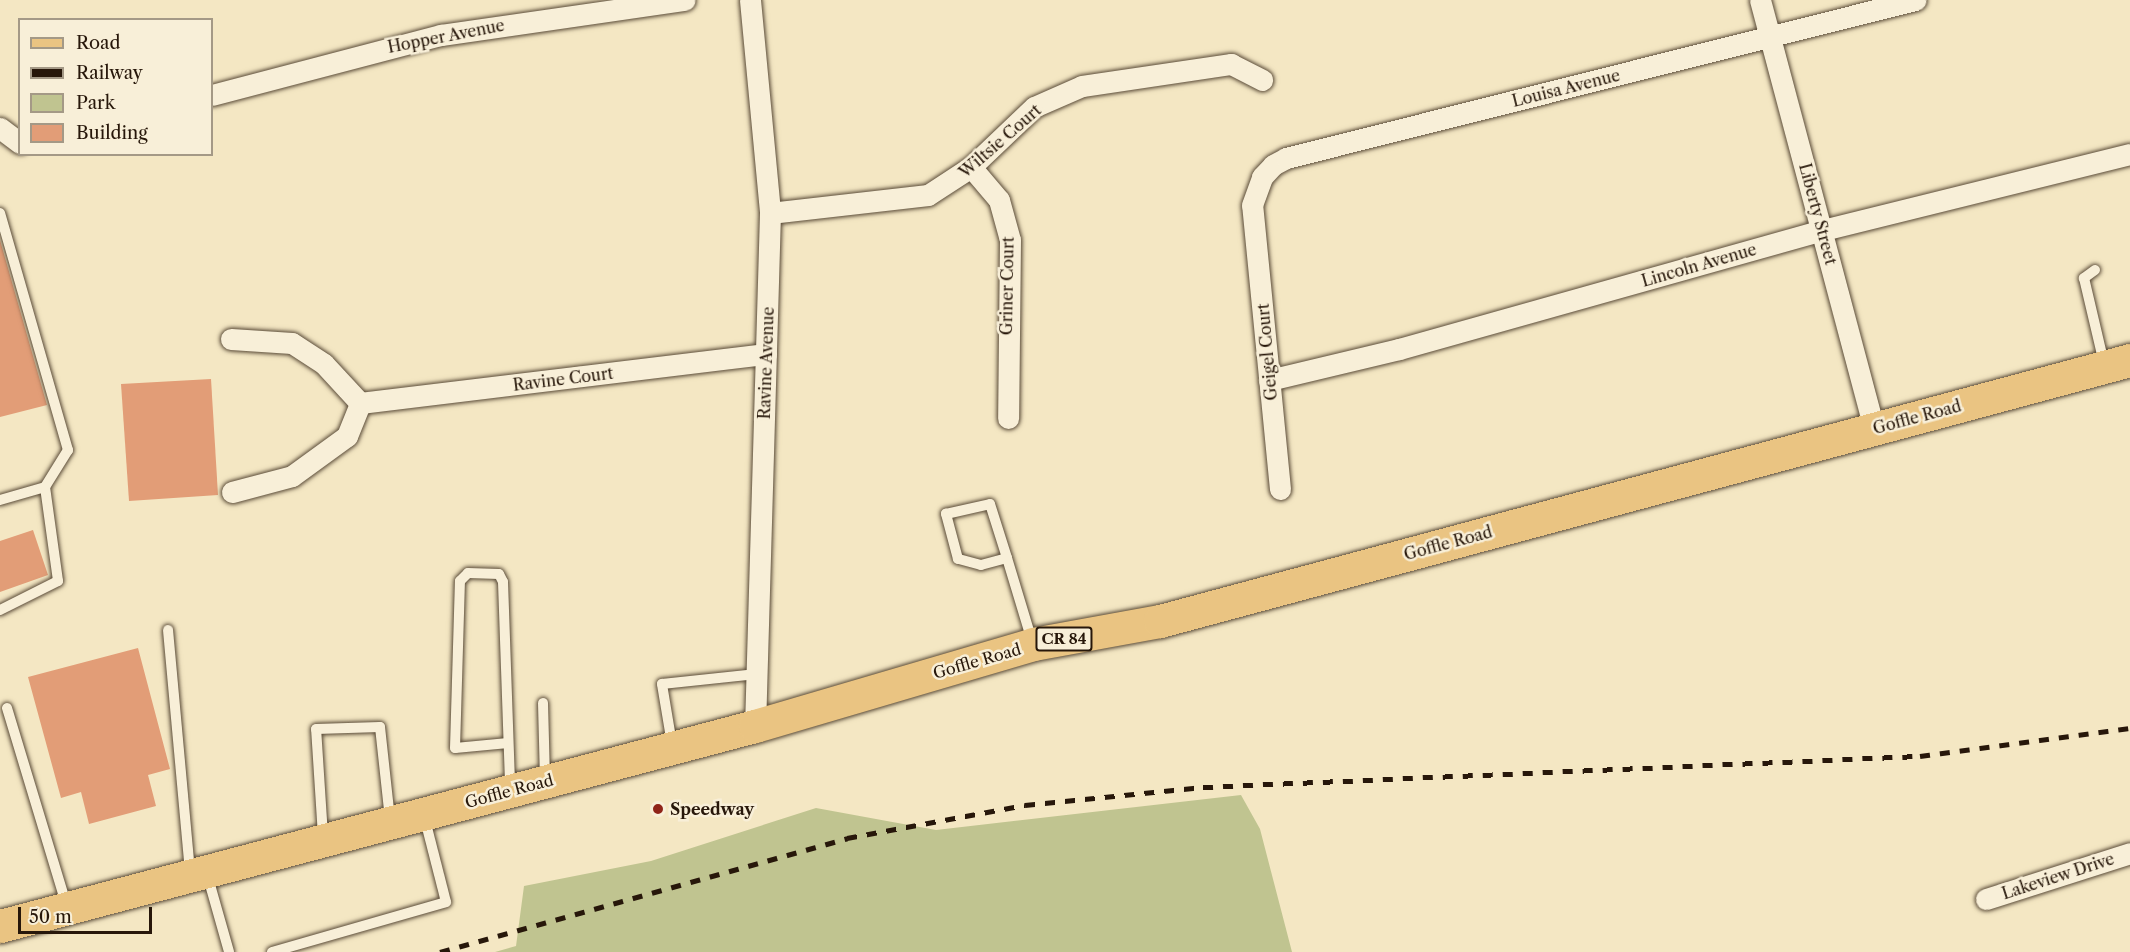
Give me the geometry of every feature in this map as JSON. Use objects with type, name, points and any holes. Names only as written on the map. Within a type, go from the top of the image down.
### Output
[{"type":"main road","name":"Goffle Road","points":[[0,926],[755,726],[1033,644],[1160,621],[2118,363]]},
{"type":"street","name":"Hopper Avenue","points":[[213,95],[441,35],[685,0]]},
{"type":"street","name":"Ravine Avenue","points":[[750,0],[770,213],[755,726]]},
{"type":"street","name":"Liberty Street","points":[[1760,0],[1874,428]]},
{"type":"street","name":"Louisa Avenue","points":[[1254,215],[1255,191],[1262,177],[1286,158],[1915,0]]},
{"type":"street","name":"Wiltsie Court","points":[[770,213],[903,201],[948,185],[971,167],[1034,107],[1082,86],[1220,65],[1246,70],[1262,80]]},
{"type":"street","points":[[0,128],[18,142]]},
{"type":"street","name":"Lincoln Avenue","points":[[1269,380],[1399,349],[1823,230],[2130,154]]},
{"type":"street","name":"Griner Court","points":[[971,167],[999,200],[1010,240],[1008,418]]},
{"type":"street","name":"Geigel Court","points":[[1254,215],[1280,489]]},
{"type":"street","points":[[231,339],[292,343],[324,364],[360,403],[347,436],[292,476],[232,492]]},
{"type":"street","name":"Ravine Court","points":[[360,403],[766,354]]},
{"type":"street","name":"Lakeview Drive","points":[[1986,899],[2130,853]]},
{"type":"lane","points":[[0,213],[68,450],[45,487],[58,581],[0,610]]},
{"type":"lane","points":[[2095,270],[2084,278],[2118,363]]},
{"type":"lane","points":[[0,500],[45,487]]},
{"type":"lane","points":[[1007,558],[981,565],[958,559],[946,514],[990,504],[1007,558],[1033,644]]},
{"type":"lane","points":[[508,743],[455,748],[460,581],[468,573],[499,574],[503,582],[511,790]]},
{"type":"lane","points":[[168,630],[198,873],[229,952]]},
{"type":"lane","points":[[673,748],[662,684],[756,675]]},
{"type":"lane","points":[[543,704],[545,781]]},
{"type":"lane","points":[[7,708],[67,908]]},
{"type":"lane","points":[[324,840],[316,729],[380,727],[391,822]]},
{"type":"lane","points":[[272,952],[447,902],[423,813]]},
{"type":"green space","points":[[1241,795],[1260,829],[1292,952],[495,952],[516,946],[524,886],[651,861],[816,808],[936,830]]},
{"type":"building","points":[[0,240],[47,405],[0,417]]},
{"type":"building","points":[[211,379],[218,495],[129,501],[121,384]]},
{"type":"building","points":[[33,530],[48,575],[0,592],[0,541]]},
{"type":"building","points":[[138,648],[170,769],[148,775],[156,806],[89,824],[81,792],[61,798],[28,677]]},
{"type":"railway","points":[[440,952],[847,838],[1025,805],[1203,787],[1920,756],[2130,728]]},
{"type":"place","name":"Speedway","points":[[658,809]]}]
